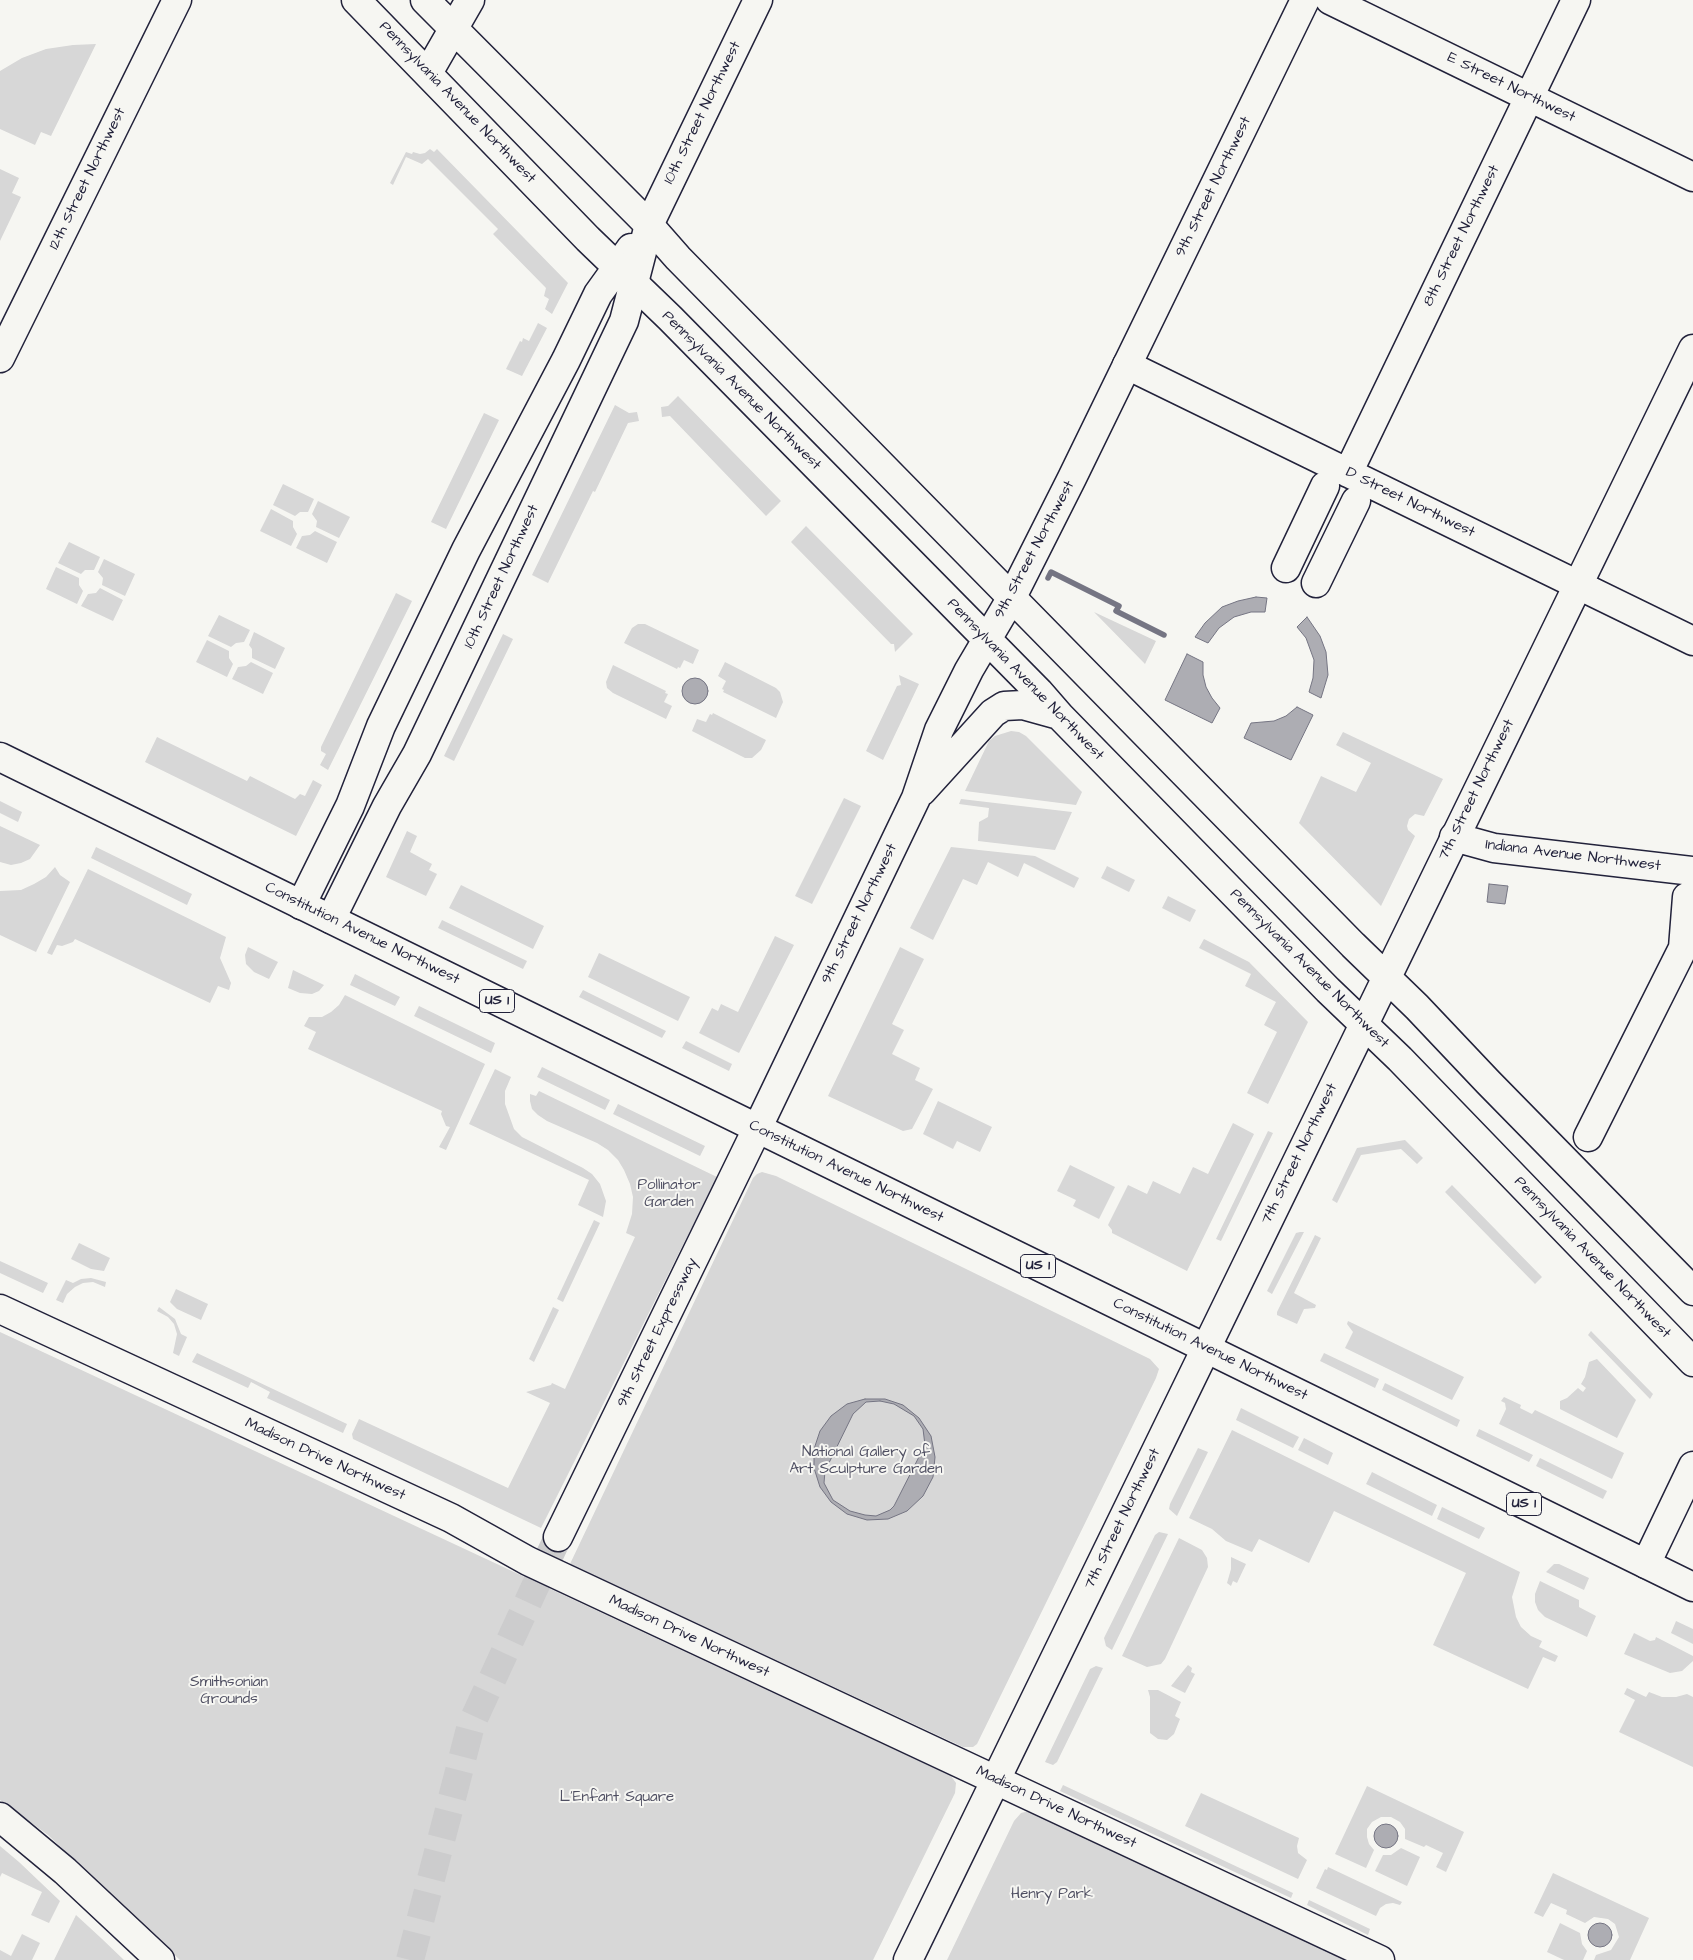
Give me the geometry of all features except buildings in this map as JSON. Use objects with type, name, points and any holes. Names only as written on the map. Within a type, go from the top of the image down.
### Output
[{"type":"main road","name":"12th Street Northwest","points":[[0,358],[177,0]]},
{"type":"main road","name":"Pennsylvania Avenue Northwest","points":[[356,0],[625,276],[683,332],[986,641],[1039,692],[1059,715],[1328,990],[1400,1059],[1693,1362]]},
{"type":"main road","points":[[425,0],[649,225],[678,258],[1386,978],[1417,1007],[1693,1291]]},
{"type":"main road","points":[[428,73],[470,0]]},
{"type":"main road","name":"10th Street Northwest","points":[[331,919],[387,806],[417,754],[624,320],[625,276],[758,0]]},
{"type":"main road","name":"9th Street Northwest","points":[[757,1128],[916,798],[939,730],[969,670],[1012,597],[1128,365],[1306,0]]},
{"type":"main road","name":"E Street Northwest","points":[[1330,0],[1693,177]]},
{"type":"main road","name":"8th Street Northwest","points":[[1348,473],[1576,0]]},
{"type":"main road","name":"10th Street Northwest","points":[[301,905],[350,806],[381,726],[466,550],[566,360],[598,294],[625,276]]},
{"type":"main road","name":"7th Street Northwest","points":[[908,1960],[1186,1393],[1363,1024],[1693,349]]},
{"type":"main road","name":"D Street Northwest","points":[[1128,365],[1693,641]]},
{"type":"main road","points":[[1286,568],[1325,486]]},
{"type":"main road","points":[[1316,583],[1356,501]]},
{"type":"main road","points":[[916,798],[994,714],[1004,706],[1024,705],[1059,715]]},
{"type":"main road","name":"Constitution Avenue Northwest","points":[[0,757],[1693,1587]]},
{"type":"main road","name":"Indiana Avenue Northwest","points":[[1454,837],[1494,848],[1693,871]]},
{"type":"main road","points":[[1588,1137],[1683,948],[1687,897]]},
{"type":"main road","name":"9th Street Expressway","points":[[558,1537],[757,1128]]},
{"type":"main road","name":"Madison Drive Northwest","points":[[0,1309],[451,1518],[528,1561],[1380,1960]]},
{"type":"main road","points":[[1646,1564],[1693,1466]]},
{"type":"main road","points":[[0,1817],[65,1871],[160,1960]]},
{"type":"green space","points":[[96,44],[51,136],[41,132],[35,145],[0,129],[0,71],[22,58],[46,49]]},
{"type":"green space","points":[[430,149],[434,152],[437,149],[568,283],[552,314],[545,309],[549,299],[544,296],[546,288],[493,234],[498,229],[428,159],[422,164],[406,157],[393,185],[390,183],[406,152],[420,154]]},
{"type":"green space","points":[[0,169],[19,178],[12,193],[21,197],[0,241]]},
{"type":"green space","points":[[538,323],[547,328],[522,376],[506,369],[520,341],[522,342],[523,338],[529,341]]},
{"type":"green space","points":[[678,396],[781,501],[766,516],[670,416],[662,417],[661,407],[668,406]]},
{"type":"green space","points":[[615,405],[629,413],[637,412],[639,421],[628,423],[548,583],[532,575]]},
{"type":"green space","points":[[484,413],[499,420],[446,529],[431,522]]},
{"type":"green space","points":[[283,484],[314,499],[308,512],[300,512],[295,516],[273,505]]},
{"type":"green space","points":[[318,501],[350,517],[339,538],[316,527],[317,521],[312,514]]},
{"type":"green space","points":[[271,509],[293,521],[293,527],[297,534],[291,546],[260,531]]},
{"type":"green space","points":[[806,526],[913,634],[895,652],[894,644],[891,644],[791,542]]},
{"type":"green space","points":[[315,531],[337,542],[327,563],[296,548],[302,536],[310,535]]},
{"type":"green space","points":[[69,542],[100,557],[94,570],[85,570],[81,574],[58,563]]},
{"type":"green space","points":[[104,559],[135,574],[125,596],[102,585],[103,578],[98,572]]},
{"type":"green space","points":[[56,567],[79,578],[79,585],[83,591],[77,604],[46,589]]},
{"type":"green space","points":[[100,588],[123,600],[113,621],[81,606],[88,594],[96,593]]},
{"type":"green space","points":[[396,593],[412,601],[328,770],[320,765],[326,754],[321,751],[321,747]]},
{"type":"green space","points":[[1094,612],[1156,641],[1145,664]]},
{"type":"green space","points":[[219,615],[250,630],[244,642],[236,643],[231,647],[208,636]]},
{"type":"green space","points":[[638,624],[645,624],[699,650],[693,664],[684,660],[680,668],[678,667],[677,669],[624,643],[632,628]]},
{"type":"green space","points":[[254,632],[285,648],[275,669],[252,658],[252,649],[249,645]]},
{"type":"green space","points":[[503,634],[513,639],[454,761],[444,756]]},
{"type":"green space","points":[[207,640],[229,651],[229,658],[233,664],[227,677],[196,662]]},
{"type":"green space","points":[[251,662],[273,673],[263,694],[232,679],[238,667],[246,666]]},
{"type":"green space","points":[[725,662],[776,688],[780,692],[783,702],[776,718],[723,692],[724,690],[722,689],[726,681],[718,676]]},
{"type":"green space","points":[[613,665],[666,691],[665,693],[668,694],[664,702],[672,706],[666,719],[613,693],[607,688],[606,682]]},
{"type":"green space","points":[[899,675],[919,684],[883,760],[866,751],[897,686],[901,685]]},
{"type":"green space","points":[[713,713],[766,740],[761,750],[752,758],[745,758],[692,731],[697,719],[706,722],[710,714],[712,715]]},
{"type":"green space","points":[[1011,731],[1019,732],[1026,736],[1082,792],[1076,805],[965,791],[989,741],[995,736]]},
{"type":"green space","points":[[1343,732],[1443,779],[1424,816],[1415,814],[1409,819],[1408,830],[1415,836],[1381,906],[1299,823],[1321,776],[1356,792],[1371,763],[1336,745]]},
{"type":"green space","points":[[157,737],[247,781],[250,776],[295,799],[300,794],[305,796],[313,780],[322,785],[296,836],[145,762]]},
{"type":"green space","points":[[844,798],[861,806],[812,904],[795,896]]},
{"type":"green space","points":[[961,799],[1072,812],[1055,850],[978,841],[979,822],[988,817],[989,808],[959,804]]},
{"type":"green space","points":[[0,801],[22,812],[18,822],[0,813]]},
{"type":"green space","points":[[0,826],[40,845],[30,859],[11,865],[0,862]]},
{"type":"green space","points":[[407,831],[417,836],[410,852],[432,864],[429,870],[437,874],[426,896],[386,877]]},
{"type":"green space","points":[[96,847],[192,894],[187,905],[91,858]]},
{"type":"green space","points":[[951,847],[1035,856],[1079,878],[1074,888],[1024,863],[1018,877],[988,862],[977,885],[963,879],[933,940],[910,928]]},
{"type":"green space","points":[[1107,866],[1135,880],[1129,892],[1101,878]]},
{"type":"green space","points":[[55,867],[60,875],[70,882],[36,952],[0,935],[0,891],[21,890],[46,877]]},
{"type":"green space","points":[[88,869],[226,937],[220,958],[231,983],[229,990],[218,986],[210,1003],[75,939],[73,942],[62,946],[57,945],[52,955],[47,953]]},
{"type":"green space","points":[[461,885],[544,926],[533,949],[449,908]]},
{"type":"green space","points":[[1168,896],[1196,910],[1190,922],[1162,908]]},
{"type":"green space","points":[[442,920],[527,961],[523,969],[438,928]]},
{"type":"green space","points":[[775,936],[794,945],[739,1053],[699,1033],[712,1008],[718,1011],[721,1004],[738,1012]]},
{"type":"green space","points":[[1204,939],[1249,962],[1308,1022],[1268,1104],[1247,1093],[1277,1032],[1264,1025],[1276,1002],[1245,986],[1251,974],[1199,948]]},
{"type":"green space","points":[[248,947],[278,962],[269,979],[254,972],[246,964],[245,955]]},
{"type":"green space","points":[[900,947],[924,959],[892,1024],[904,1030],[892,1054],[920,1068],[915,1080],[933,1089],[912,1129],[903,1131],[828,1096]]},
{"type":"green space","points":[[599,953],[690,997],[678,1021],[588,977]]},
{"type":"green space","points":[[293,970],[324,985],[319,991],[312,994],[300,993],[288,988]]},
{"type":"green space","points":[[355,974],[400,997],[395,1006],[350,985]]},
{"type":"green space","points":[[583,990],[666,1031],[662,1038],[579,997]]},
{"type":"green space","points":[[345,995],[485,1064],[446,1150],[439,1147],[450,1127],[446,1126],[441,1114],[442,1111],[308,1049],[316,1032],[304,1026],[309,1017],[322,1017],[331,1012],[339,1005]]},
{"type":"green space","points":[[419,1006],[495,1043],[491,1053],[414,1016]]},
{"type":"green space","points":[[686,1041],[732,1064],[729,1071],[682,1048]]},
{"type":"green space","points":[[542,1067],[610,1100],[605,1110],[537,1077]]},
{"type":"green space","points":[[495,1069],[511,1077],[505,1091],[505,1104],[514,1129],[522,1137],[592,1174],[600,1184],[606,1201],[603,1217],[578,1205],[589,1180],[469,1124]]},
{"type":"green space","name":"Pollinator Garden","points":[[539,1091],[717,1177],[541,1528],[353,1439],[352,1434],[359,1419],[508,1488],[550,1403],[526,1392],[551,1385],[552,1383],[565,1389],[635,1237],[626,1233],[632,1214],[633,1197],[624,1170],[618,1160],[608,1150],[597,1143],[547,1121],[532,1109],[530,1094],[536,1096]]},
{"type":"green space","points":[[938,1101],[992,1127],[980,1152],[957,1141],[953,1149],[923,1134]]},
{"type":"green space","points":[[618,1104],[705,1146],[700,1156],[613,1114]]},
{"type":"green space","points":[[1233,1123],[1254,1134],[1187,1271],[1112,1233],[1108,1225],[1128,1185],[1147,1194],[1153,1181],[1180,1194],[1193,1167],[1208,1174]]},
{"type":"green space","points":[[1268,1131],[1273,1133],[1221,1241],[1216,1239]]},
{"type":"green space","points":[[1405,1140],[1423,1158],[1417,1164],[1401,1149],[1361,1155],[1337,1203],[1332,1200],[1357,1148]]},
{"type":"green space","points":[[1070,1165],[1115,1187],[1099,1219],[1073,1206],[1076,1200],[1057,1191]]},
{"type":"green space","name":"National Gallery of Art Sculpture Garden","points":[[762,1172],[776,1176],[1150,1359],[1159,1369],[977,1744],[973,1747],[963,1747],[570,1564],[753,1178]]},
{"type":"green space","points":[[1452,1185],[1542,1277],[1535,1284],[1445,1192]]},
{"type":"green space","points":[[594,1220],[600,1223],[563,1302],[557,1299]]},
{"type":"green space","points":[[1304,1232],[1272,1294],[1267,1291],[1296,1233]]},
{"type":"green space","points":[[1315,1235],[1321,1238],[1294,1293],[1316,1305],[1315,1308],[1304,1309],[1297,1324],[1277,1315],[1277,1312]]},
{"type":"green space","points":[[79,1243],[110,1258],[104,1271],[91,1269],[71,1259]]},
{"type":"green space","points":[[0,1261],[48,1283],[43,1293],[0,1273]]},
{"type":"green space","points":[[91,1278],[106,1282],[105,1287],[93,1282],[83,1283],[67,1294],[63,1303],[56,1300],[66,1280],[73,1283],[81,1279]]},
{"type":"green space","points":[[176,1289],[208,1304],[201,1320],[177,1309],[170,1302]]},
{"type":"green space","points":[[159,1307],[175,1319],[181,1334],[187,1337],[179,1356],[173,1353],[177,1334],[174,1324],[168,1317],[157,1311]]},
{"type":"green space","points":[[553,1307],[559,1310],[534,1362],[529,1359]]},
{"type":"green space","points":[[1348,1321],[1464,1377],[1452,1400],[1345,1348],[1353,1332],[1347,1324]]},
{"type":"green space","points":[[1591,1331],[1653,1394],[1650,1399],[1588,1335]]},
{"type":"green space","name":"Smithsonian Grounds","points":[[0,1332],[951,1776],[956,1783],[955,1793],[873,1960],[180,1960],[48,1835],[0,1800]]},
{"type":"green space","points":[[197,1353],[347,1424],[343,1433],[267,1398],[270,1392],[251,1382],[248,1388],[192,1362]]},
{"type":"green space","points":[[1324,1353],[1379,1379],[1375,1388],[1320,1361]]},
{"type":"green space","points":[[1597,1359],[1636,1400],[1617,1438],[1560,1409],[1560,1401],[1567,1398],[1578,1388],[1583,1392],[1586,1388],[1581,1384],[1589,1362]]},
{"type":"green space","points":[[1385,1383],[1460,1420],[1457,1427],[1382,1390]]},
{"type":"green space","points":[[1504,1397],[1521,1405],[1520,1408],[1532,1414],[1535,1410],[1624,1453],[1612,1479],[1499,1424],[1506,1409],[1505,1403],[1501,1401]]},
{"type":"green space","points":[[1241,1408],[1299,1437],[1293,1448],[1236,1420]]},
{"type":"green space","points":[[1479,1429],[1533,1455],[1529,1462],[1476,1436]]},
{"type":"green space","points":[[1232,1430],[1520,1572],[1512,1597],[1516,1617],[1521,1627],[1531,1636],[1542,1641],[1539,1647],[1558,1656],[1555,1662],[1543,1657],[1528,1689],[1433,1645],[1466,1573],[1334,1511],[1309,1563],[1259,1539],[1252,1552],[1226,1541],[1212,1529],[1189,1518]]},
{"type":"green space","points":[[1304,1438],[1333,1453],[1328,1465],[1298,1450]]},
{"type":"green space","points":[[1198,1448],[1208,1452],[1177,1516],[1169,1509],[1170,1504]]},
{"type":"green space","points":[[1540,1458],[1607,1491],[1603,1499],[1536,1466]]},
{"type":"green space","points":[[1372,1472],[1437,1505],[1432,1516],[1366,1484]]},
{"type":"green space","points":[[1442,1507],[1485,1528],[1479,1539],[1437,1519]]},
{"type":"green space","points":[[1159,1532],[1168,1534],[1112,1650],[1106,1646],[1104,1638],[1155,1535]]},
{"type":"green space","points":[[1179,1538],[1202,1550],[1207,1558],[1208,1567],[1165,1659],[1161,1664],[1147,1667],[1122,1656]]},
{"type":"green space","points":[[1231,1557],[1246,1564],[1237,1583],[1233,1581],[1231,1586],[1227,1583],[1231,1569]]},
{"type":"green space","points":[[1554,1564],[1559,1564],[1589,1578],[1584,1590],[1546,1572]]},
{"type":"green space","points":[[1540,1581],[1579,1600],[1579,1607],[1596,1616],[1587,1637],[1545,1617],[1538,1610],[1535,1594]]},
{"type":"green space","points":[[1676,1621],[1693,1629],[1693,1644],[1671,1633]]},
{"type":"green space","points":[[1634,1633],[1650,1641],[1655,1640],[1656,1637],[1693,1656],[1693,1661],[1682,1671],[1670,1673],[1624,1654]]},
{"type":"green space","points":[[1188,1665],[1192,1668],[1191,1672],[1195,1674],[1185,1693],[1171,1686]]},
{"type":"green space","points":[[1096,1666],[1103,1668],[1057,1762],[1053,1765],[1045,1762],[1090,1669]]},
{"type":"green space","points":[[1627,1688],[1646,1697],[1649,1692],[1662,1697],[1676,1697],[1687,1694],[1693,1697],[1693,1767],[1619,1732],[1635,1700],[1624,1694]]},
{"type":"green space","points":[[1148,1690],[1158,1690],[1181,1702],[1175,1716],[1180,1719],[1174,1734],[1167,1740],[1158,1739],[1150,1733],[1150,1697]]},
{"type":"green space","points":[[1063,1785],[1293,1893],[1291,1898],[1060,1791]]},
{"type":"green space","points":[[1367,1786],[1464,1832],[1446,1872],[1436,1867],[1443,1853],[1426,1845],[1424,1847],[1405,1839],[1405,1829],[1400,1822],[1391,1817],[1381,1817],[1372,1822],[1367,1829],[1369,1844],[1374,1850],[1366,1868],[1335,1854]]},
{"type":"green space","points":[[1201,1793],[1299,1838],[1298,1853],[1307,1860],[1298,1879],[1185,1826]]},
{"type":"green space","name":"Henry Park","points":[[1030,1812],[1345,1960],[947,1960],[1014,1821],[1021,1813]]},
{"type":"green space","points":[[0,1846],[60,1901],[49,1923],[31,1915],[42,1892],[2,1873],[0,1877]]},
{"type":"green space","points":[[1401,1848],[1420,1857],[1407,1886],[1375,1871],[1383,1855],[1391,1855]]},
{"type":"green space","points":[[1328,1867],[1402,1902],[1400,1905],[1386,1904],[1380,1908],[1376,1916],[1316,1888],[1325,1869],[1327,1870]]},
{"type":"green space","points":[[1553,1873],[1649,1918],[1630,1960],[1594,1960],[1596,1955],[1611,1950],[1619,1937],[1615,1924],[1608,1919],[1594,1917],[1585,1923],[1566,1914],[1567,1910],[1551,1903],[1543,1917],[1534,1913]]},
{"type":"green space","points":[[1309,1900],[1370,1929],[1368,1935],[1307,1905]]},
{"type":"green space","points":[[76,1915],[101,1938],[124,1960],[54,1960]]},
{"type":"green space","points":[[1560,1923],[1580,1933],[1582,1944],[1587,1951],[1583,1960],[1564,1960],[1547,1952]]},
{"type":"green space","points":[[22,1934],[40,1943],[32,1960],[0,1960],[0,1950],[11,1956]]},
{"type":"shaded area","points":[[1256,597],[1267,598],[1265,612],[1251,612],[1234,617],[1219,628],[1208,643],[1195,637],[1205,623],[1222,607]]},
{"type":"shaded area","points":[[1307,617],[1320,636],[1326,652],[1328,675],[1321,698],[1309,692],[1313,678],[1314,660],[1306,638],[1297,627]]},
{"type":"shaded area","points":[[1187,654],[1203,662],[1203,675],[1206,687],[1220,708],[1212,723],[1165,700]]},
{"type":"shaded area","points":[[695,678],[704,682],[708,691],[704,700],[695,704],[686,700],[682,691],[686,682]]},
{"type":"shaded area","points":[[1297,707],[1313,715],[1291,760],[1244,738],[1251,723],[1274,721],[1286,716]]},
{"type":"shaded area","points":[[1489,884],[1508,886],[1505,904],[1487,902]]},
{"type":"shaded area","points":[[865,1399],[885,1399],[903,1405],[919,1418],[931,1436],[935,1457],[933,1477],[923,1496],[907,1511],[888,1519],[867,1520],[847,1514],[831,1502],[820,1487],[814,1468],[814,1449],[820,1431],[831,1416],[847,1404]],"holes":[[[880,1401],[894,1404],[914,1416],[923,1429],[925,1445],[894,1506],[890,1510],[876,1516],[850,1511],[833,1500],[824,1483],[825,1471],[853,1414],[866,1402]]]},
{"type":"shaded area","points":[[1386,1824],[1391,1825],[1397,1831],[1397,1841],[1391,1847],[1386,1848],[1381,1847],[1375,1841],[1374,1836],[1375,1831],[1381,1825]]},
{"type":"shaded area","points":[[1600,1923],[1605,1924],[1611,1930],[1611,1940],[1605,1946],[1600,1947],[1595,1946],[1589,1940],[1588,1935],[1589,1930],[1595,1924]]},
{"type":"waterway","points":[[1048,578],[1051,572],[1119,606],[1116,611],[1164,635]]},
{"type":"tunnel","points":[[410,1960],[471,1725],[558,1537]]},
{"type":"park label","name":"L'Enfant Square","points":[[617,1798]]}]
